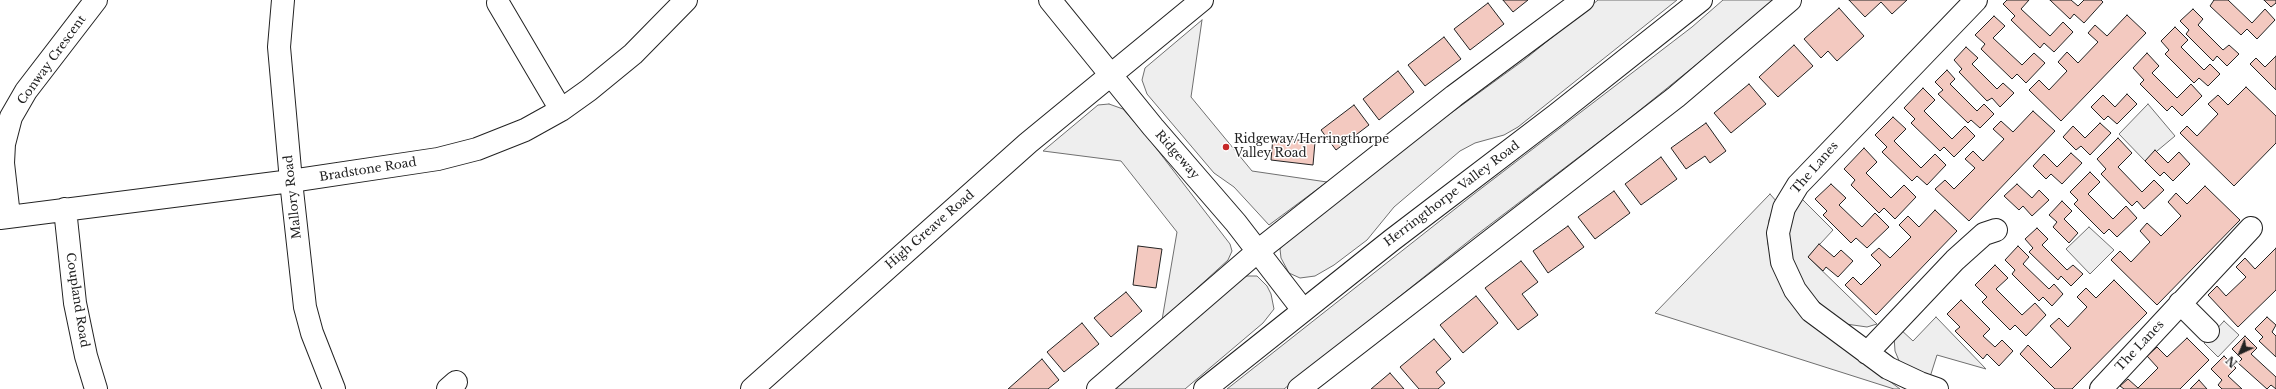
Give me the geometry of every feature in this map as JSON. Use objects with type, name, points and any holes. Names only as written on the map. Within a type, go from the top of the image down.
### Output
[{"type":"street","name":"Conway Crescent","points":[[4,217],[4,144],[11,117],[26,91],[96,0]]},
{"type":"street","name":"Mallory Road","points":[[283,0],[280,47],[291,181],[305,307],[312,332],[334,389]]},
{"type":"street","name":"Bradstone Road","points":[[4,217],[291,181],[438,159],[477,149],[525,130],[560,110],[589,90],[633,54],[686,0]]},
{"type":"street","name":"Ridgeway","points":[[1050,0],[1258,251],[1303,310]]},
{"type":"street","name":"High Greave Road","points":[[752,389],[947,214],[1028,144],[1202,0]]},
{"type":"street","points":[[1098,389],[1258,251],[1454,96],[1583,0]]},
{"type":"street","name":"Herringthorpe Valley Road","points":[[1205,389],[1303,310],[1631,57],[1701,0]]},
{"type":"street","points":[[1299,389],[1676,97],[1790,0]]},
{"type":"street","name":"The Lanes","points":[[1937,389],[1903,376],[1867,353],[1811,311],[1795,290],[1782,262],[1778,233],[1784,208],[1798,185],[1976,0]]},
{"type":"street","points":[[498,3],[560,110]]},
{"type":"street","name":"Coupland Road","points":[[65,209],[75,303],[86,356],[96,389]]},
{"type":"street","name":"The Lanes","points":[[2101,389],[2251,228]]},
{"type":"street","points":[[1867,353],[1955,260],[1984,234],[1996,230]]},
{"type":"street","points":[[2180,303],[2208,331]]},
{"type":"shaded area","points":[[1598,0],[1677,0],[1518,127],[1504,135],[1475,143],[1460,151],[1394,207],[1367,240],[1334,265],[1315,276],[1300,278],[1289,273],[1281,258],[1280,249],[1288,238],[1436,124],[1524,60]]},
{"type":"shaded area","points":[[1723,0],[1773,0],[1738,31],[1625,122],[1475,236],[1284,389],[1227,389],[1474,194],[1692,27]]},
{"type":"shaded area","points":[[1202,20],[1191,97],[1252,171],[1327,182],[1269,225],[1234,187],[1214,173],[1147,94],[1142,80],[1145,68]]},
{"type":"shaded area","points":[[1109,104],[1123,109],[1149,139],[1230,244],[1232,251],[1228,260],[1162,320],[1177,232],[1121,161],[1043,151],[1098,105]]},
{"type":"shaded area","points":[[2148,104],[2175,136],[2145,161],[2119,134]]},
{"type":"shaded area","points":[[1770,194],[1777,202],[1769,220],[1768,244],[1776,273],[1868,365],[1900,389],[1894,389],[1655,313]]},
{"type":"shaded area","points":[[1801,198],[1833,230],[1808,257],[1877,324],[1867,327],[1846,324],[1827,310],[1808,291],[1795,268],[1787,240],[1790,221]]},
{"type":"shaded area","points":[[2089,227],[2114,250],[2090,274],[2066,249]]},
{"type":"shaded area","points":[[1244,276],[1257,276],[1267,286],[1271,294],[1274,309],[1263,323],[1185,389],[1114,389]]},
{"type":"shaded area","points":[[1936,317],[1986,369],[1937,355],[1930,377],[1900,363],[1895,351],[1894,336],[1899,328],[1913,341]]},
{"type":"shaded area","points":[[2224,321],[2239,335],[2218,357],[2204,343]]},
{"type":"building","points":[[1503,0],[1528,0],[1513,12]]},
{"type":"building","points":[[1849,0],[1907,0],[1892,14],[1881,2],[1865,17]]},
{"type":"building","points":[[2007,0],[2029,0],[2021,9],[2050,36],[2063,22],[2073,32],[2054,52],[2044,43],[2040,48],[2011,20],[2015,16],[2003,4]]},
{"type":"building","points":[[2050,0],[2071,0],[2078,6],[2084,0],[2101,0],[2103,2],[2084,23],[2074,14],[2070,19]]},
{"type":"building","points":[[2214,0],[2228,0],[2252,23],[2265,9],[2275,20],[2257,39],[2247,29],[2241,35],[2210,6]]},
{"type":"building","points":[[2264,0],[2276,0],[2276,3],[2271,7]]},
{"type":"building","points":[[1488,3],[1504,24],[1470,50],[1454,29]]},
{"type":"building","points":[[1839,8],[1864,36],[1837,61],[1828,51],[1821,58],[1804,39]]},
{"type":"building","points":[[2193,9],[2203,19],[2198,25],[2223,50],[2229,45],[2239,54],[2227,66],[2217,56],[2213,61],[2186,34],[2189,30],[2180,21]]},
{"type":"building","points":[[2127,15],[2146,33],[2061,121],[2029,90],[2039,80],[2049,90],[2067,71],[2058,62],[2067,52],[2078,63],[2098,42],[2088,33],[2095,25],[2107,36]]},
{"type":"building","points":[[1994,16],[2005,26],[1993,38],[2022,65],[2034,53],[2045,63],[2026,83],[2017,74],[2012,79],[1981,49],[1985,44],[1975,35]]},
{"type":"building","points":[[2175,27],[2188,40],[2181,47],[2204,70],[2210,64],[2220,74],[2208,86],[2199,78],[2194,83],[2165,54],[2169,50],[2161,41]]},
{"type":"building","points":[[1444,37],[1461,59],[1425,86],[1408,65]]},
{"type":"building","points":[[1794,45],[1813,66],[1778,97],[1759,77]]},
{"type":"building","points":[[1966,47],[1978,58],[1972,64],[1997,89],[2003,83],[2014,93],[2000,107],[1992,98],[1987,101],[1959,72],[1962,69],[1954,60]]},
{"type":"building","points":[[2147,53],[2159,66],[2152,73],[2177,98],[2191,84],[2202,96],[2182,116],[2172,106],[2167,111],[2140,84],[2144,80],[2133,68]]},
{"type":"building","points":[[2276,56],[2276,90],[2250,64],[2256,58],[2265,67]]},
{"type":"building","points":[[1947,70],[1955,79],[1950,84],[1977,111],[1984,104],[1994,114],[1980,128],[1971,120],[1968,123],[1938,94],[1943,90],[1935,82]]},
{"type":"building","points":[[1398,71],[1414,92],[1379,120],[1363,99]]},
{"type":"building","points":[[1749,84],[1766,104],[1731,133],[1714,113]]},
{"type":"building","points":[[2246,87],[2276,116],[2276,143],[2234,186],[2180,133],[2187,126],[2197,136],[2218,114],[2208,104],[2218,95],[2228,105]]},
{"type":"building","points":[[1923,88],[1935,100],[1924,111],[1952,139],[1965,126],[1975,136],[1954,157],[1944,147],[1940,151],[1911,123],[1915,119],[1904,108]]},
{"type":"building","points":[[2127,94],[2137,104],[2117,124],[2108,116],[2104,120],[2091,107],[2103,95],[2115,107]]},
{"type":"building","points":[[1354,105],[1369,125],[1336,150],[1321,130]]},
{"type":"building","points":[[2033,111],[2055,131],[1969,221],[1935,189],[1945,180],[1954,189],[1975,168],[1965,159],[1973,151],[1983,161],[2004,139],[1993,129],[2001,121],[2013,132]]},
{"type":"building","points":[[1893,117],[1906,129],[1894,141],[1921,168],[1935,154],[1946,165],[1927,185],[1917,176],[1912,181],[1882,152],[1887,147],[1875,135]]},
{"type":"building","points":[[1706,123],[1726,151],[1710,163],[1705,156],[1686,169],[1671,148]]},
{"type":"building","points":[[2100,123],[2111,133],[2090,155],[2081,146],[2076,150],[2063,137],[2073,126],[2085,138]]},
{"type":"building","points":[[1273,137],[1315,142],[1313,165],[1271,160]]},
{"type":"building","points":[[2118,138],[2132,153],[2118,167],[2142,192],[2154,180],[2164,190],[2144,209],[2137,201],[2132,206],[2101,174],[2106,169],[2097,159]]},
{"type":"building","points":[[1864,148],[1877,162],[1866,173],[1891,198],[1904,185],[1916,197],[1895,219],[1884,208],[1879,213],[1851,185],[1855,180],[1844,169]]},
{"type":"building","points":[[2155,150],[2168,163],[2179,152],[2190,164],[2173,181],[2164,172],[2160,176],[2145,161]]},
{"type":"building","points":[[2071,153],[2082,163],[2062,184],[2051,174],[2046,179],[2033,166],[2044,154],[2057,167]]},
{"type":"building","points":[[1661,157],[1677,179],[1641,205],[1625,184]]},
{"type":"building","points":[[2090,172],[2100,182],[2088,194],[2113,219],[2126,206],[2137,218],[2117,237],[2109,229],[2104,234],[2074,204],[2078,200],[2070,192]]},
{"type":"building","points":[[1831,184],[1846,198],[1839,205],[1862,227],[1875,213],[1889,227],[1867,248],[1856,238],[1851,243],[1823,215],[1827,211],[1815,199]]},
{"type":"building","points":[[2017,184],[2032,198],[2039,190],[2049,200],[2032,216],[2023,206],[2019,210],[2004,196]]},
{"type":"building","points":[[2205,186],[2240,220],[2157,305],[2111,260],[2120,251],[2131,262],[2150,242],[2140,231],[2147,223],[2161,236],[2181,216],[2168,202],[2176,193],[2187,204]]},
{"type":"building","points":[[1614,191],[1630,213],[1595,239],[1578,217]]},
{"type":"building","points":[[2062,201],[2072,211],[2064,219],[2078,233],[2069,243],[2053,227],[2057,222],[2049,215]]},
{"type":"building","points":[[1935,210],[1957,231],[1876,315],[1845,285],[1853,277],[1861,285],[1881,265],[1871,255],[1879,248],[1890,258],[1911,237],[1899,225],[1908,216],[1919,227]]},
{"type":"building","points":[[1568,226],[1584,247],[1548,273],[1533,251]]},
{"type":"building","points":[[2037,228],[2048,239],[2042,245],[2067,270],[2073,265],[2083,274],[2071,286],[2061,276],[2058,280],[2029,252],[2033,248],[2025,239]]},
{"type":"building","points":[[1819,244],[1834,257],[1841,250],[1853,261],[1838,277],[1826,267],[1823,271],[1808,257]]},
{"type":"building","points":[[1138,246],[1162,249],[1156,288],[1133,285]]},
{"type":"building","points":[[2018,246],[2029,257],[2023,264],[2049,289],[2054,284],[2063,294],[2052,306],[2043,297],[2039,301],[2012,274],[2015,270],[2005,260]]},
{"type":"building","points":[[2276,248],[2276,290],[2238,327],[2208,295],[2217,286],[2226,296],[2246,277],[2236,267],[2245,258],[2255,269]]},
{"type":"building","points":[[1521,261],[1538,282],[1522,294],[1538,315],[1518,330],[1485,288]]},
{"type":"building","points":[[1995,265],[2008,278],[1996,289],[2022,315],[2035,303],[2046,315],[2026,336],[2015,325],[2010,330],[1982,302],[1987,297],[1975,285]]},
{"type":"building","points":[[2114,280],[2147,313],[2072,389],[2055,389],[2020,354],[2028,345],[2051,368],[2071,348],[2050,326],[2059,318],[2068,327],[2087,307],[2077,297],[2086,288],[2096,298]]},
{"type":"building","points":[[1126,292],[1142,311],[1111,337],[1094,318]]},
{"type":"building","points":[[1476,296],[1498,323],[1463,353],[1440,325]]},
{"type":"building","points":[[1961,300],[1990,329],[1983,336],[1995,347],[2002,340],[2013,351],[1999,366],[1987,354],[1983,359],[1955,331],[1960,327],[1947,314]]},
{"type":"building","points":[[2267,317],[2276,325],[2272,332],[2276,336],[2276,357],[2259,341],[2263,337],[2255,329]]},
{"type":"building","points":[[1082,323],[1099,344],[1064,372],[1047,352]]},
{"type":"building","points":[[2245,336],[2257,348],[2251,354],[2276,377],[2276,389],[2271,385],[2267,389],[2238,363],[2242,359],[2232,349]]},
{"type":"building","points":[[2187,338],[2209,360],[2180,389],[2124,389],[2120,386],[2128,379],[2138,388],[2158,368],[2147,356],[2157,347],[2167,357]]},
{"type":"building","points":[[1434,339],[1451,359],[1436,372],[1445,383],[1438,389],[1419,389],[1400,367]]},
{"type":"building","points":[[2224,356],[2236,368],[2228,376],[2242,389],[2222,389],[2218,385],[2222,380],[2211,369]]},
{"type":"building","points":[[1042,359],[1059,380],[1048,389],[1008,389]]},
{"type":"building","points":[[1390,373],[1404,389],[1371,389]]},
{"type":"building","points":[[2199,380],[2207,389],[2190,389]]},
{"type":"place","name":"Ridgeway/Herringthorpe Valley Road","points":[[1226,147]]}]
